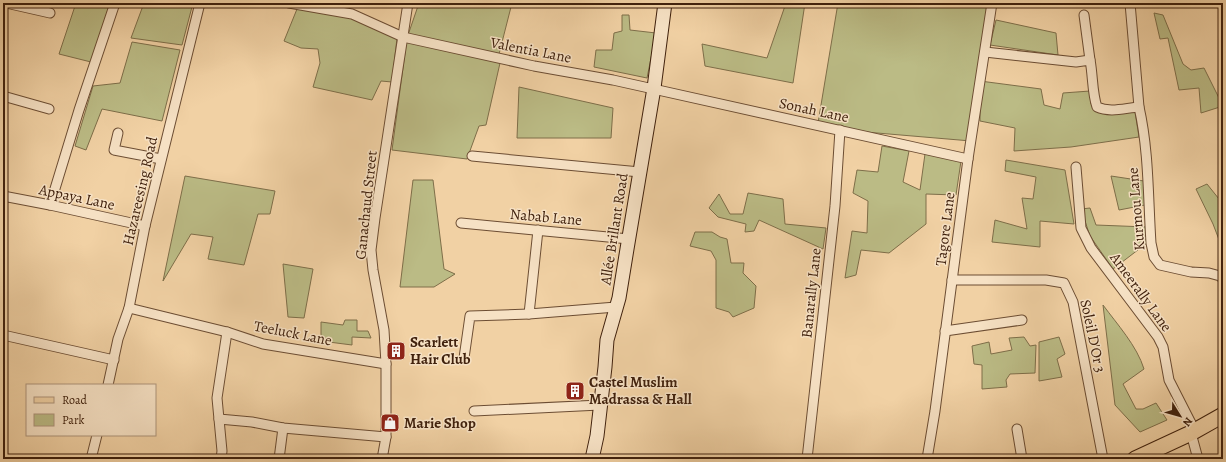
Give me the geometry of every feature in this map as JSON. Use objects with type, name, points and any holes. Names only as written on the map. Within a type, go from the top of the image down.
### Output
[{"type":"main road","name":"Allée Brillant Road","points":[[592,459],[605,367],[607,340],[616,307],[629,239],[665,3]]},
{"type":"main road","points":[[1135,459],[1155,454],[1223,415]]},
{"type":"street","points":[[6,3],[50,13]]},
{"type":"street","points":[[50,205],[79,110],[115,3]]},
{"type":"street","name":"Hazareesing Road","points":[[108,384],[118,339],[129,308],[145,226],[200,3]]},
{"type":"street","name":"Valentia Lane","points":[[289,3],[352,14],[403,37],[534,66],[652,88]]},
{"type":"street","name":"Ganachaud Street","points":[[382,459],[386,437],[386,364],[384,330],[373,270],[371,250],[408,3]]},
{"type":"street","name":"Tagore Lane","points":[[927,459],[968,159],[992,3]]},
{"type":"street","name":"Kurmou Lane","points":[[1130,3],[1139,107],[1144,142],[1151,244],[1154,257],[1160,265],[1191,272],[1209,273],[1220,276],[1223,279]]},
{"type":"street","points":[[1084,15],[1093,74],[1094,100],[1097,107],[1103,110],[1109,110],[1139,107]]},
{"type":"street","points":[[984,52],[1076,62],[1090,60]]},
{"type":"street","name":"Sonah Lane","points":[[652,88],[968,159]]},
{"type":"street","points":[[3,96],[49,109]]},
{"type":"street","name":"Banarally Lane","points":[[807,459],[835,206],[840,130]]},
{"type":"street","points":[[118,133],[114,150],[161,159]]},
{"type":"street","points":[[472,156],[640,172]]},
{"type":"street","name":"Ameerally Lane","points":[[1076,167],[1082,228],[1091,248],[1158,337],[1163,347],[1169,380],[1193,432],[1198,459]]},
{"type":"street","name":"Appaya Lane","points":[[3,196],[145,226]]},
{"type":"street","name":"Nabab Lane","points":[[461,223],[629,239]]},
{"type":"street","points":[[529,314],[538,230]]},
{"type":"street","name":"Soleil D'Or 3","points":[[952,280],[1046,280],[1064,283],[1073,302],[1103,459]]},
{"type":"street","points":[[464,358],[470,316],[529,314],[616,307]]},
{"type":"street","name":"Teeluck Lane","points":[[129,308],[228,332],[263,344],[386,364]]},
{"type":"street","points":[[945,331],[1022,320]]},
{"type":"street","points":[[221,459],[222,452],[217,398],[228,332]]},
{"type":"street","points":[[3,335],[114,360]]},
{"type":"street","points":[[474,411],[600,405]]},
{"type":"street","points":[[219,419],[252,422],[283,428],[386,437]]},
{"type":"street","points":[[279,459],[283,428]]},
{"type":"street","points":[[1017,429],[1022,459]]},
{"type":"street","points":[[91,459],[97,436]]},
{"type":"green space","points":[[76,3],[110,3],[91,62],[59,54]]},
{"type":"green space","points":[[144,3],[193,3],[182,45],[131,38]]},
{"type":"green space","points":[[419,3],[512,3],[498,58],[419,41],[500,63],[486,125],[479,126],[467,159],[392,150],[407,38]]},
{"type":"green space","points":[[786,3],[805,3],[793,83],[705,66],[702,44],[767,58]]},
{"type":"green space","points":[[838,3],[992,3],[980,81],[1041,89],[1044,105],[1060,109],[1063,93],[1090,91],[1091,104],[1100,113],[1135,112],[1139,137],[1071,147],[1014,151],[1015,128],[980,121],[980,82],[971,141],[842,130],[818,123]]},
{"type":"green space","points":[[297,9],[347,16],[397,38],[392,82],[381,81],[372,100],[313,87],[320,63],[318,49],[301,48],[284,41]]},
{"type":"green space","points":[[1154,13],[1163,15],[1183,64],[1191,70],[1204,68],[1223,106],[1201,113],[1199,88],[1179,90],[1168,38],[1160,39]]},
{"type":"green space","points":[[622,15],[629,15],[630,30],[656,33],[647,78],[594,67],[596,50],[612,50],[614,33],[622,31]]},
{"type":"green space","points":[[996,20],[1056,33],[1058,55],[990,45]]},
{"type":"green space","points":[[132,42],[180,50],[162,121],[102,109],[86,150],[75,146],[93,86],[120,83]]},
{"type":"green space","points":[[519,87],[613,108],[611,138],[517,138]]},
{"type":"green space","points":[[882,146],[909,151],[903,182],[920,190],[925,154],[961,161],[956,195],[926,194],[926,224],[889,253],[861,250],[856,275],[845,278],[852,231],[867,233],[868,201],[853,193],[857,170],[878,172]]},
{"type":"green space","points":[[1006,160],[1065,170],[1074,224],[1040,221],[1040,247],[992,242],[995,220],[1027,229],[1022,198],[1033,199],[1036,177],[1005,171]]},
{"type":"green space","points":[[185,176],[275,191],[270,214],[258,214],[244,265],[208,259],[213,237],[191,234],[163,281]]},
{"type":"green space","points":[[1111,176],[1144,181],[1145,205],[1119,210]]},
{"type":"green space","points":[[413,180],[433,180],[444,269],[455,274],[434,287],[400,287]]},
{"type":"green space","points":[[1207,184],[1219,199],[1223,198],[1223,250],[1213,224],[1196,189]]},
{"type":"green space","points":[[748,193],[783,199],[785,224],[826,228],[823,249],[759,220],[754,231],[745,232],[746,224],[718,217],[709,208],[719,194],[730,214],[743,214]]},
{"type":"green space","points":[[1090,208],[1096,225],[1147,227],[1147,243],[1113,269],[1090,236],[1081,209]]},
{"type":"green space","points":[[695,232],[712,232],[727,239],[731,263],[744,263],[743,273],[756,286],[754,308],[733,317],[729,312],[716,308],[716,260],[711,251],[690,246]]},
{"type":"green space","points":[[283,264],[313,269],[304,318],[288,317]]},
{"type":"green space","points":[[1103,305],[1132,344],[1144,369],[1123,384],[1136,409],[1143,409],[1156,403],[1167,420],[1140,432],[1115,405]]},
{"type":"green space","points":[[345,320],[357,320],[357,331],[368,331],[371,338],[352,337],[352,345],[321,341],[321,322],[343,325]]},
{"type":"green space","points":[[1024,337],[1030,346],[1036,345],[1035,373],[1010,374],[1006,380],[1007,387],[982,389],[982,365],[974,364],[972,346],[989,342],[991,354],[1012,350],[1009,338]]},
{"type":"green space","points":[[1059,337],[1065,354],[1057,359],[1062,377],[1039,381],[1039,342]]},
{"type":"place","name":"Scarlett Hair Club","points":[[396,351]]},
{"type":"place","name":"Castel Muslim Madrassa & Hall","points":[[575,391]]},
{"type":"place","name":"Marie Shop","points":[[390,423]]}]
